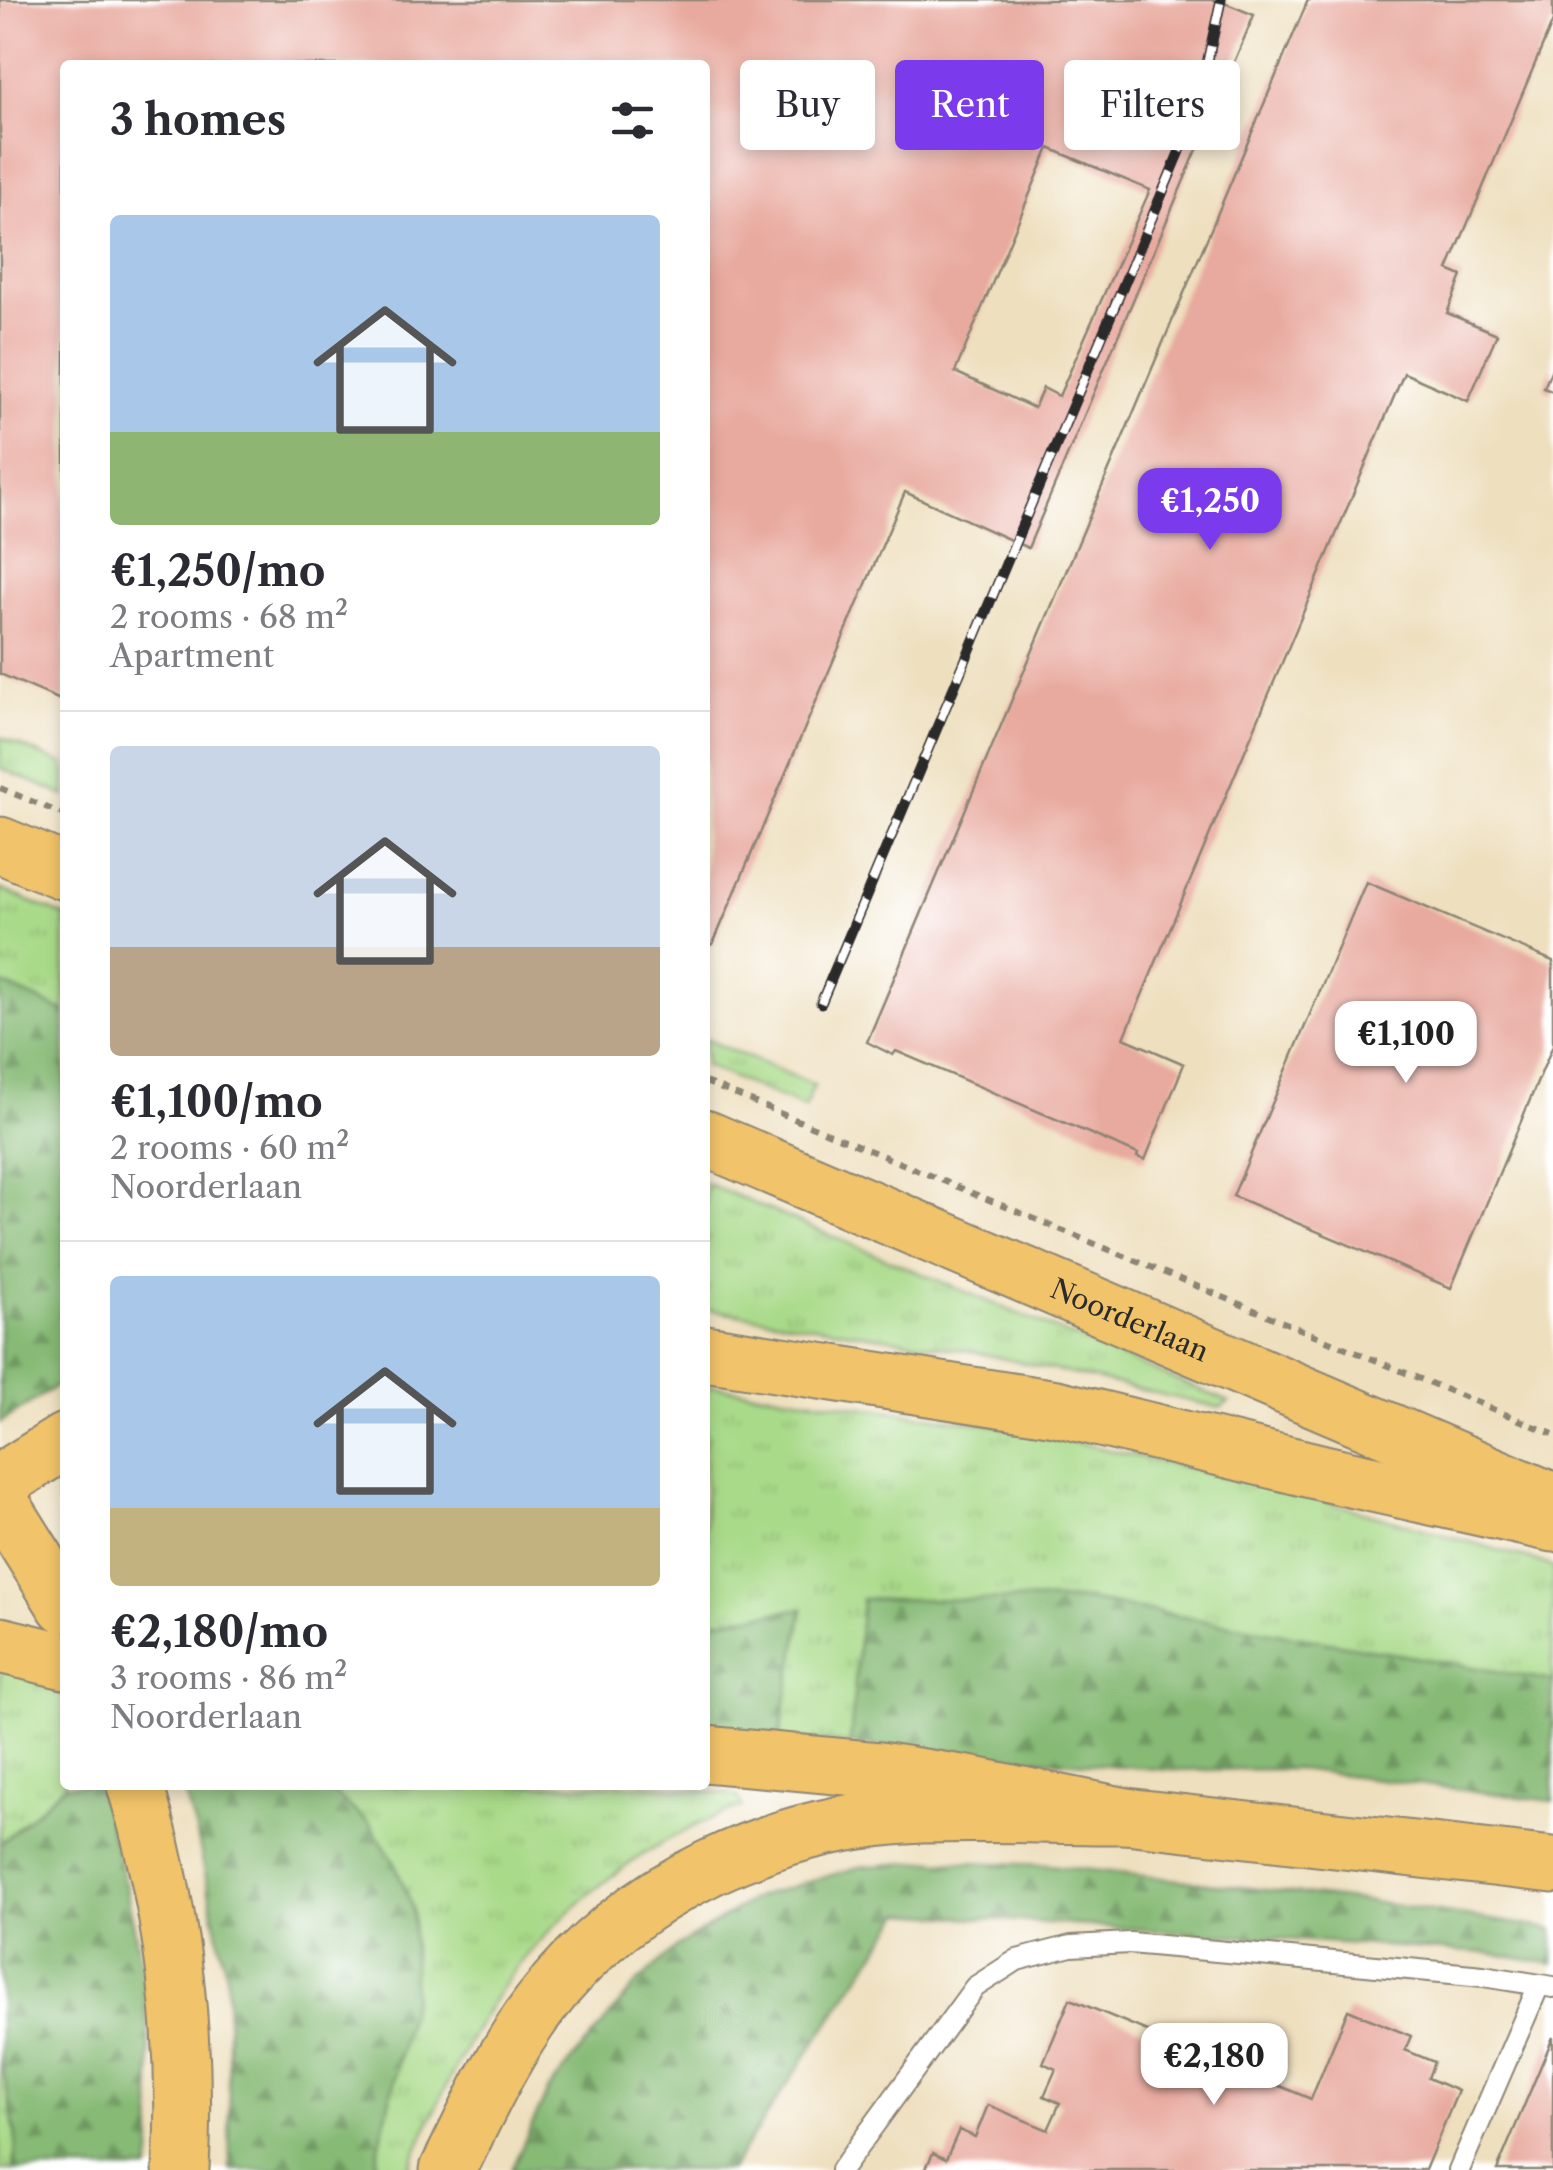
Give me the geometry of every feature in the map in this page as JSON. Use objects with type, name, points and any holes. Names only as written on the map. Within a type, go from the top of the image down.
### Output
[{"type":"main road","points":[[0,845],[60,870]]},
{"type":"main road","name":"Noorderlaan","points":[[710,1140],[1553,1502]]},
{"type":"main road","points":[[710,1354],[1056,1408],[1553,1524]]},
{"type":"main road","points":[[0,1482],[56,1446]]},
{"type":"main road","points":[[0,1501],[60,1596]]},
{"type":"main road","points":[[0,1645],[60,1660]]},
{"type":"main road","points":[[710,1754],[925,1776],[1126,1816],[1553,1865]]},
{"type":"main road","points":[[137,1790],[156,1851],[175,1951],[184,2093],[181,2170]]},
{"type":"main road","points":[[453,2164],[498,2070],[540,2004],[607,1934],[644,1905],[702,1870],[750,1849],[860,1822],[920,1815],[1126,1816]]},
{"type":"lane","points":[[841,2170],[975,1987],[1016,1960],[1071,1946],[1130,1943],[1483,1976],[1546,1986],[1459,2170]]},
{"type":"path","points":[[0,788],[60,813]]},
{"type":"path","points":[[710,1084],[1553,1434]]},
{"type":"green space","points":[[0,737],[60,763],[60,794],[0,768]]},
{"type":"green space","points":[[0,889],[60,914],[60,1010],[0,983]]},
{"type":"green space","points":[[0,983],[60,1010],[60,1383],[0,1423]]},
{"type":"green space","points":[[710,1041],[814,1085],[805,1108],[710,1068]]},
{"type":"green space","points":[[710,1185],[1229,1402],[1220,1408],[971,1351],[710,1310]]},
{"type":"green space","points":[[710,1386],[1013,1428],[1289,1491],[1537,1561],[1553,1567],[1553,1681],[1086,1600],[862,1600],[850,1744],[779,1739],[802,1609],[710,1621]]},
{"type":"green space","points":[[862,1599],[1086,1600],[1553,1681],[1553,1801],[1297,1769],[1169,1770],[850,1744]]},
{"type":"green space","points":[[803,1609],[779,1739],[710,1730],[710,1621]]},
{"type":"green space","points":[[0,1667],[56,1683],[60,1692],[60,1790],[0,1844]]},
{"type":"green space","points":[[60,1790],[98,1790],[119,1861],[142,1975],[152,2132],[149,2170],[14,2170],[16,2138],[0,2053],[0,1844]]},
{"type":"green space","points":[[184,1790],[330,1790],[370,1824],[394,1862],[413,1908],[413,1995],[374,2170],[230,2170],[227,1980],[197,1834]]},
{"type":"green space","points":[[326,1790],[692,1790],[737,1795],[742,1807],[680,1833],[622,1868],[546,1935],[489,2007],[408,2170],[374,2170],[413,1995]]},
{"type":"green space","points":[[933,1861],[1048,1865],[1372,1902],[1553,1929],[1553,1964],[1486,1953],[902,1913],[730,2170],[511,2170],[549,2089],[636,1984],[678,1946],[757,1897],[859,1867]]},
{"type":"green space","points":[[0,2053],[16,2138],[14,2170],[0,2170]]},
{"type":"building","points":[[0,0],[1217,0],[1254,15],[1235,60],[1064,60],[1064,150],[1197,150],[1028,548],[905,492],[710,945],[710,60],[60,60],[60,700],[0,674]],"holes":[[[1049,148],[1150,190],[1059,396],[1043,388],[1034,408],[955,372]]]},
{"type":"building","points":[[1308,0],[1553,0],[1553,21],[1448,270],[1462,276],[1447,313],[1497,334],[1468,401],[1404,373],[1124,1038],[1184,1064],[1145,1160],[896,1051],[893,1055],[867,1042]]},
{"type":"building","points":[[1553,366],[1553,392],[1544,388]]},
{"type":"building","points":[[1366,882],[1553,961],[1553,1045],[1451,1288],[1233,1196]]},
{"type":"building","points":[[1070,1999],[1311,2099],[1348,2010],[1411,2036],[1405,2050],[1434,2062],[1428,2078],[1458,2091],[1425,2170],[925,2170],[933,2153],[946,2159],[959,2130],[975,2137],[988,2105],[1048,2130],[1060,2103],[1044,2096],[1056,2069],[1043,2063]]},
{"type":"building","points":[[1553,2037],[1553,2170],[1497,2170]]},
{"type":"railway","points":[[821,1003],[1180,151],[1201,91],[1221,0]]}]
